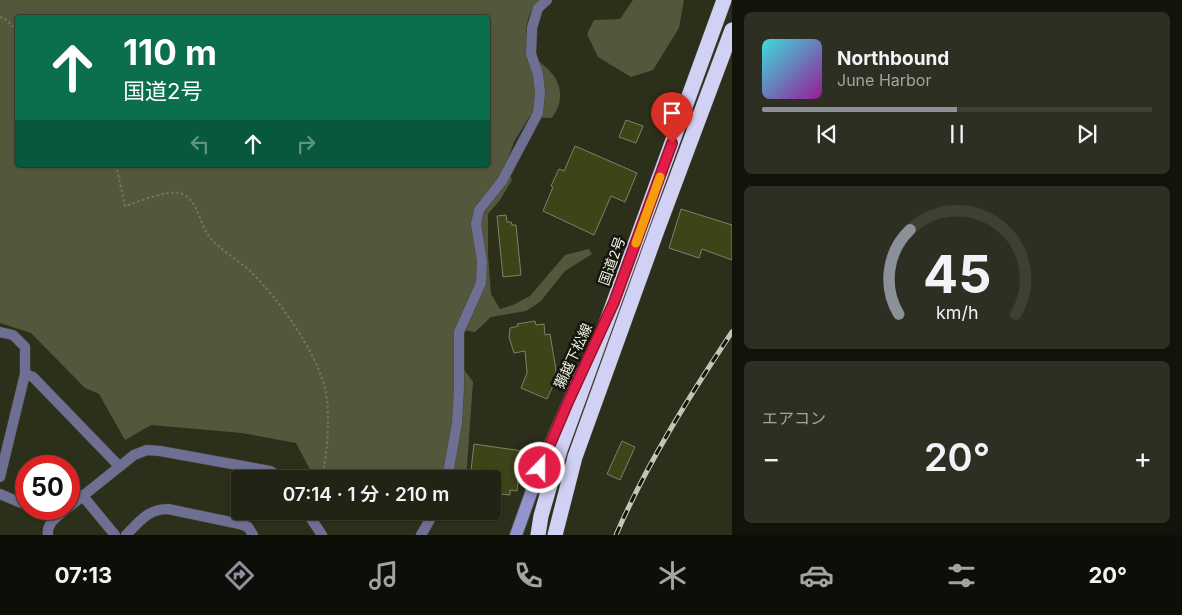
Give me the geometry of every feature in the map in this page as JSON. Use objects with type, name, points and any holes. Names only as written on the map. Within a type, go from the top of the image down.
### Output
[{"type":"highway","name":"国道2号","points":[[538,535],[541,516],[560,450],[724,0]]},
{"type":"highway","points":[[555,535],[575,457],[732,30]]},
{"type":"main road","name":"獺越下松線","points":[[516,535],[562,417],[614,302]]},
{"type":"street","points":[[449,470],[457,423],[459,332],[481,283],[482,261],[476,224],[479,210],[502,181],[538,113],[540,93],[538,74],[531,54],[532,28],[538,8],[547,0]]},
{"type":"street","points":[[0,332],[13,335],[25,347],[25,374],[0,476]]},
{"type":"street","points":[[25,374],[33,377],[119,466]]},
{"type":"street","points":[[115,535],[82,496],[134,455],[147,450],[160,451],[264,470]]},
{"type":"street","points":[[0,494],[15,500]]},
{"type":"street","points":[[126,535],[143,518],[156,509],[168,509],[240,524],[248,527],[253,535]]},
{"type":"street","points":[[48,535],[47,530],[53,520]]},
{"type":"street","points":[[312,520],[322,535]]},
{"type":"street","points":[[421,535],[430,520]]},
{"type":"path","points":[[0,17],[4,18],[15,28]]},
{"type":"path","points":[[116,167],[125,206],[168,193],[181,193],[192,202],[211,238],[251,272],[268,290],[298,332],[317,365],[325,389],[327,414],[324,470]]},
{"type":"green space","points":[[0,0],[539,0],[528,19],[526,39],[528,54],[541,63],[557,80],[560,95],[559,104],[552,118],[529,117],[514,142],[506,165],[512,180],[500,200],[488,214],[488,255],[491,294],[500,309],[513,305],[530,296],[565,255],[589,249],[592,254],[565,271],[541,301],[526,311],[491,317],[475,332],[457,329],[456,358],[473,382],[467,470],[310,470],[296,443],[242,433],[151,425],[125,440],[99,394],[85,388],[31,333],[0,323]]},
{"type":"green space","points":[[633,0],[684,0],[679,28],[653,70],[631,77],[598,57],[587,34],[594,20],[620,19]]},
{"type":"building","points":[[626,120],[643,126],[636,143],[619,137]]},
{"type":"building","points":[[575,146],[637,173],[625,202],[611,196],[594,235],[543,211],[559,169],[564,171]]},
{"type":"building","points":[[681,209],[732,225],[732,260],[702,249],[699,258],[669,248]]},
{"type":"building","points":[[506,215],[507,222],[516,225],[521,275],[503,277],[497,216]]},
{"type":"building","points":[[535,321],[536,325],[544,324],[545,335],[550,334],[556,370],[554,383],[547,399],[521,388],[527,373],[525,351],[514,353],[509,337],[510,328],[518,326],[517,324]]},
{"type":"building","points":[[622,441],[635,447],[620,480],[607,474]]},
{"type":"building","points":[[474,444],[529,452],[528,470],[519,470],[517,491],[510,490],[510,495],[501,494],[501,470],[471,470]]},
{"type":"railway","points":[[616,535],[655,456],[732,332]]},
{"type":"slow traffic","points":[[636,243],[660,177]]},
{"type":"route","points":[[540,468],[614,302],[672,143]]}]
